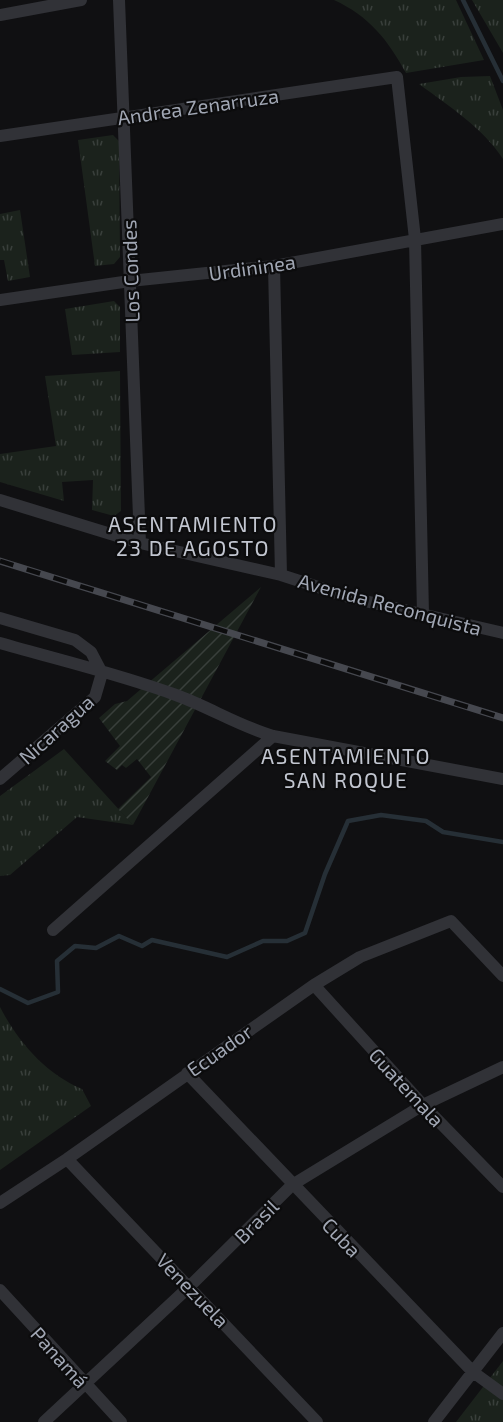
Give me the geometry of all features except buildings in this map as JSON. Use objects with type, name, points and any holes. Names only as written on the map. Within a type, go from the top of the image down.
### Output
[{"type":"street","points":[[0,15],[81,0]]},
{"type":"street","name":"Los Condes","points":[[119,0],[140,543]]},
{"type":"street","name":"Andrea Zenarruza","points":[[0,136],[397,77],[415,239]]},
{"type":"street","name":"Urdininea","points":[[0,300],[130,281],[274,266],[503,224]]},
{"type":"street","points":[[415,239],[423,614]]},
{"type":"street","points":[[274,266],[281,575]]},
{"type":"street","name":"Avenida Reconquista","points":[[0,500],[140,543],[281,575],[352,598],[503,633]]},
{"type":"street","points":[[0,618],[75,640],[91,652],[102,673]]},
{"type":"street","points":[[0,643],[102,673],[121,675],[179,696],[249,729],[273,736],[503,779]]},
{"type":"street","name":"Nicaragua","points":[[0,779],[95,697],[102,673]]},
{"type":"street","points":[[53,930],[273,736]]},
{"type":"street","name":"Ecuador","points":[[0,1203],[67,1159],[314,985],[360,957],[451,921],[503,976]]},
{"type":"street","name":"Guatemala","points":[[314,985],[423,1105],[503,1187]]},
{"type":"street","name":"Brasil","points":[[44,1422],[190,1286],[292,1185],[423,1105],[503,1067]]},
{"type":"street","name":"Cuba","points":[[187,1073],[473,1372],[503,1394]]},
{"type":"street","name":"Venezuela","points":[[67,1159],[317,1422]]},
{"type":"street","name":"Panamá","points":[[0,1290],[122,1422]]},
{"type":"street","points":[[434,1422],[503,1333]]},
{"type":"green space","points":[[334,0],[456,0],[484,60],[406,73],[376,30],[346,6]]},
{"type":"green space","points":[[472,0],[503,0],[503,53]]},
{"type":"green space","points":[[490,76],[503,110],[503,159],[476,127],[419,84],[461,77]]},
{"type":"green space","points":[[113,135],[119,141],[120,257],[114,264],[95,266],[78,140]]},
{"type":"green space","points":[[20,210],[30,277],[8,281],[4,260],[0,260],[0,214]]},
{"type":"green space","points":[[114,301],[120,307],[120,352],[72,355],[65,309]]},
{"type":"green space","points":[[120,371],[121,511],[114,516],[92,510],[93,480],[62,482],[64,501],[0,482],[0,454],[56,446],[45,376]]},
{"type":"green space","points":[[261,587],[133,825],[118,809],[151,777],[137,759],[126,768],[122,765],[117,770],[105,761],[120,746],[99,718],[115,704],[127,701]]},
{"type":"green space","points":[[64,749],[133,825],[77,817],[10,875],[0,876],[0,796]]},
{"type":"green space","points":[[0,1007],[15,1032],[34,1056],[57,1075],[82,1089],[91,1106],[0,1170]]},
{"type":"green space","points":[[503,1361],[503,1422],[456,1422]]},
{"type":"waterway","points":[[463,0],[503,81]]},
{"type":"waterway","points":[[0,989],[28,1003],[58,992],[57,961],[75,946],[96,948],[119,936],[142,946],[152,940],[227,957],[263,941],[287,941],[305,933],[325,874],[348,821],[381,815],[426,821],[443,832],[503,842]]},
{"type":"railway","points":[[0,561],[503,718]]},
{"type":"district","name":"ASENTAMIENTO 23 DE AGOSTO","points":[[193,535]]},
{"type":"district","name":"ASENTAMIENTO SAN ROQUE","points":[[346,767]]}]
